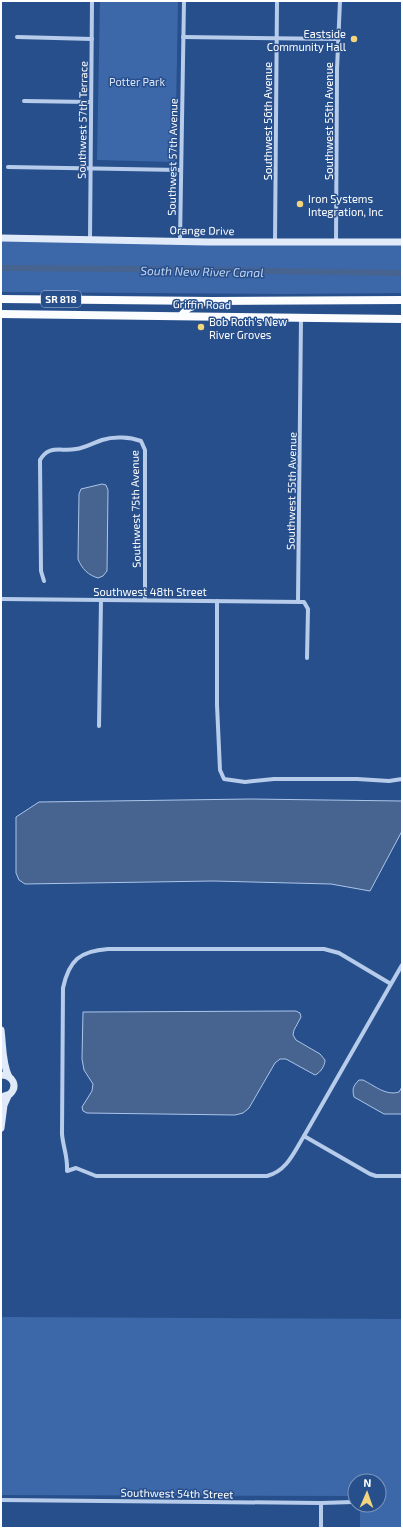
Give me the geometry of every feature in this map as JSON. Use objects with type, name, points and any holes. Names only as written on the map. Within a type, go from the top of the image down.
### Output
[{"type":"main road","name":"Griffin Road","points":[[1,299],[212,301],[402,300]]},
{"type":"main road","points":[[154,315],[170,308],[173,300]]},
{"type":"main road","points":[[182,315],[188,308],[212,301]]},
{"type":"main road","name":"Griffin Road","points":[[1,314],[182,315],[402,319]]},
{"type":"street","name":"Southwest 57th Terrace","points":[[90,239],[92,1]]},
{"type":"street","name":"Southwest 57th Avenue","points":[[180,241],[184,1]]},
{"type":"street","name":"Southwest 56th Avenue","points":[[275,242],[277,1]]},
{"type":"street","name":"Southwest 55th Avenue","points":[[336,242],[338,39],[340,1]]},
{"type":"street","points":[[17,37],[92,39]]},
{"type":"street","points":[[183,37],[338,39]]},
{"type":"street","points":[[24,101],[90,102]]},
{"type":"street","points":[[8,167],[180,170]]},
{"type":"street","name":"Orange Drive","points":[[1,238],[275,242],[402,242]]},
{"type":"street","name":"Southwest 55th Avenue","points":[[298,601],[301,317]]},
{"type":"street","name":"Southwest 75th Avenue","points":[[44,581],[41,571],[40,460],[43,454],[52,450],[74,450],[104,440],[131,438],[141,441],[145,450],[145,600]]},
{"type":"street","name":"Southwest 48th Street","points":[[1,599],[298,601]]},
{"type":"street","points":[[99,726],[101,600]]},
{"type":"street","points":[[217,601],[217,705],[220,770],[224,779],[245,782],[274,779],[357,779],[389,781],[402,779]]},
{"type":"street","points":[[298,601],[304,602],[308,609],[307,658]]},
{"type":"street","points":[[391,984],[339,953],[324,949],[98,950],[81,956],[70,967],[64,988],[62,1134],[63,1145],[68,1160],[67,1171],[76,1168],[96,1176],[267,1176],[274,1174],[287,1164],[402,965]]},
{"type":"street","points":[[1,1030],[2,1053],[6,1072],[13,1081],[14,1086],[12,1092],[4,1096],[1,1128]]},
{"type":"street","points":[[1,1075],[9,1077]]},
{"type":"street","points":[[304,1136],[370,1174],[376,1176],[402,1176]]},
{"type":"street","name":"Southwest 54th Street","points":[[1,1500],[321,1504],[347,1502]]},
{"type":"street","points":[[321,1504],[321,1528]]},
{"type":"green space","name":"Potter Park","points":[[100,1],[178,1],[175,162],[97,160]]},
{"type":"green space","points":[[1,241],[402,245],[402,293],[285,294],[1,292]]},
{"type":"green space","points":[[1,1317],[402,1319],[402,1528],[360,1528],[360,1513],[387,1513],[387,1473],[347,1473],[347,1496],[1,1495]]},
{"type":"shaded area","points":[[102,484],[106,485],[108,490],[107,571],[103,576],[98,578],[86,571],[81,566],[78,559],[79,494],[81,489]]},
{"type":"shaded area","points":[[250,799],[402,801],[402,831],[370,891],[331,884],[213,881],[25,884],[19,880],[16,873],[16,817],[39,802]]},
{"type":"shaded area","points":[[296,1011],[300,1013],[301,1017],[293,1035],[296,1040],[320,1054],[325,1060],[323,1067],[319,1073],[315,1075],[286,1059],[280,1059],[275,1063],[249,1108],[243,1113],[235,1115],[87,1113],[83,1111],[82,1107],[92,1091],[93,1084],[84,1070],[82,1059],[83,1012]]},
{"type":"shaded area","points":[[359,1080],[363,1080],[385,1092],[390,1093],[399,1092],[402,1087],[402,1114],[384,1114],[354,1097],[353,1092],[355,1084]]},
{"type":"waterway","name":"South New River Canal","points":[[1,268],[402,273]]},
{"type":"place","name":"Eastside Community Hall","points":[[354,39]]},
{"type":"place","name":"Iron Systems Integration, Inc","points":[[300,204]]},
{"type":"place","name":"Bob Roth's New River Groves","points":[[201,327]]}]
